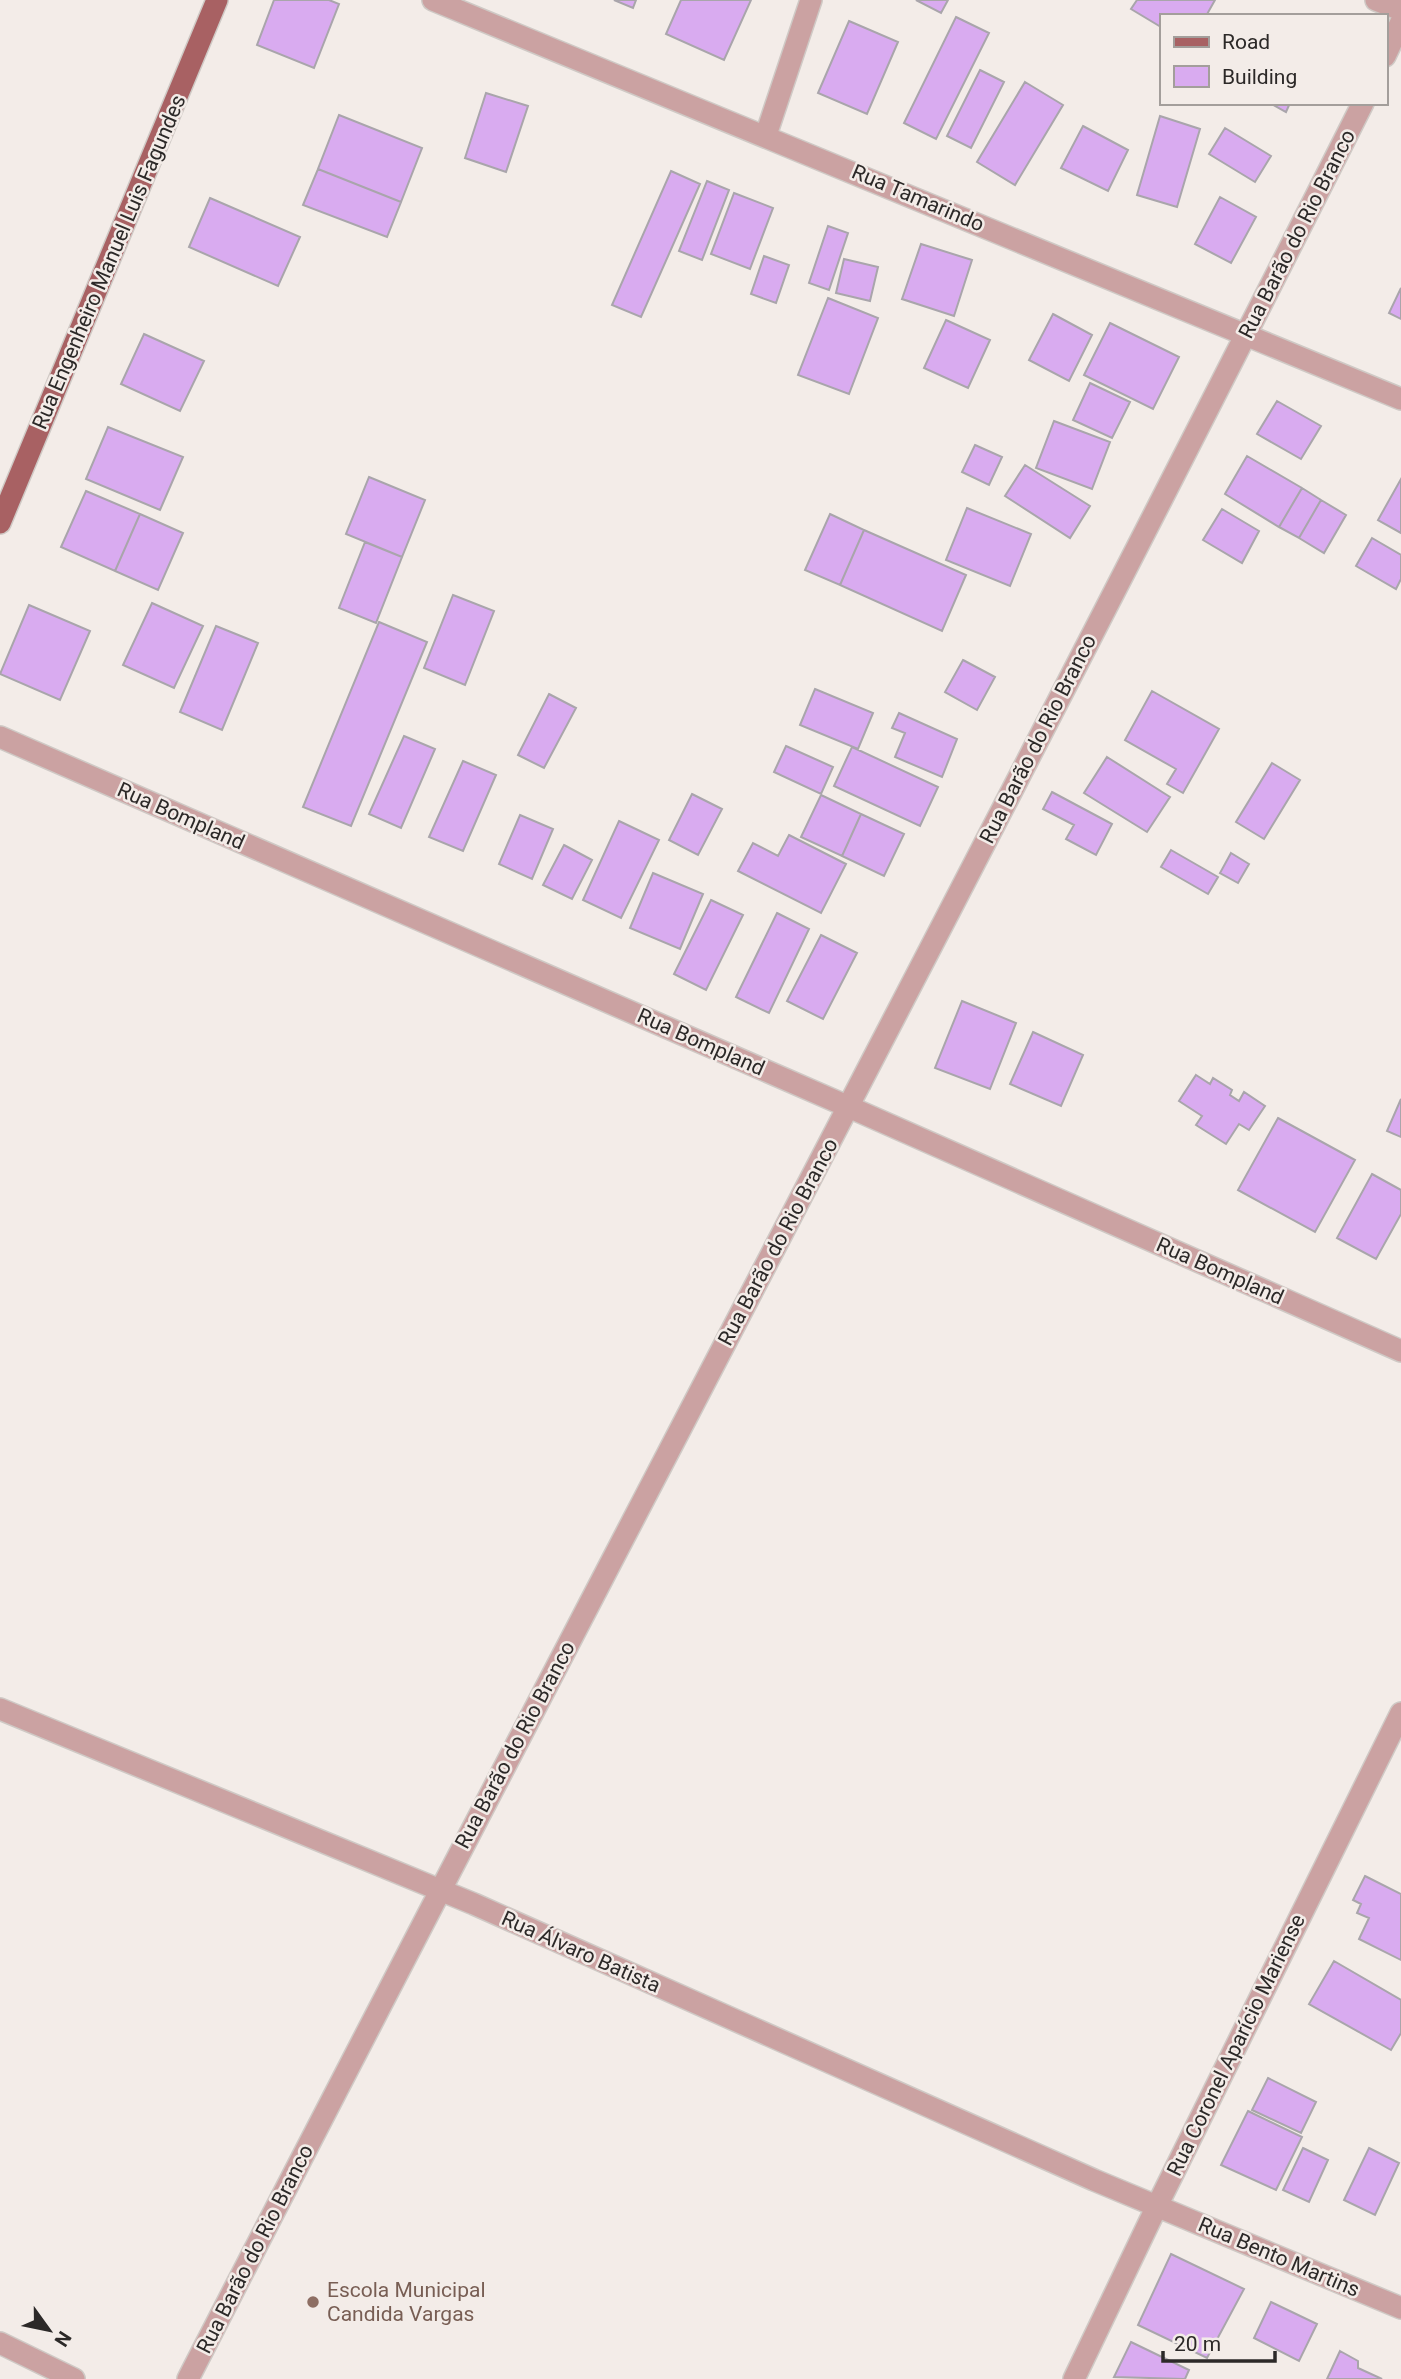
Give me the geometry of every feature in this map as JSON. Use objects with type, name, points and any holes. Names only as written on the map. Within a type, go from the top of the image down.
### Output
[{"type":"main road","name":"Rua Engenheiro Manuel Luis Fagundes","points":[[0,523],[217,0]]},
{"type":"street","name":"Rua Tamarindo","points":[[433,0],[1401,399]]},
{"type":"street","points":[[765,135],[811,0]]},
{"type":"street","points":[[1376,0],[1401,10]]},
{"type":"street","points":[[1387,52],[1401,22]]},
{"type":"street","name":"Rua Barão do Rio Branco","points":[[188,2379],[439,1890],[849,1107],[1247,335],[1362,105]]},
{"type":"street","name":"Rua Bompland","points":[[0,737],[1401,1351]]},
{"type":"street","name":"Rua Álvaro Batista","points":[[0,1709],[439,1890],[1157,2206]]},
{"type":"street","name":"Rua Coronel Aparício Mariense","points":[[1074,2379],[1401,1713]]},
{"type":"street","name":"Rua Bento Martins","points":[[1157,2206],[1401,2308]]},
{"type":"street","points":[[0,2343],[74,2379]]},
{"type":"building","points":[[274,0],[329,0],[339,4],[314,68],[257,45]]},
{"type":"building","points":[[614,0],[636,0],[633,8]]},
{"type":"building","points":[[681,0],[751,0],[724,60],[666,34]]},
{"type":"building","points":[[916,0],[948,0],[941,13]]},
{"type":"building","points":[[1137,0],[1215,0],[1207,14],[1160,14],[1160,26],[1131,9]]},
{"type":"building","points":[[956,17],[989,33],[936,139],[904,123]]},
{"type":"building","points":[[849,21],[898,42],[867,114],[818,93]]},
{"type":"building","points":[[980,70],[1004,82],[971,148],[947,136]]},
{"type":"building","points":[[1025,82],[1063,105],[1015,185],[977,162]]},
{"type":"building","points":[[486,93],[528,106],[506,172],[465,158]]},
{"type":"building","points":[[1274,105],[1289,105],[1286,112]]},
{"type":"building","points":[[339,115],[422,148],[401,202],[318,169]]},
{"type":"building","points":[[1160,116],[1200,129],[1177,207],[1137,195]]},
{"type":"building","points":[[1083,126],[1128,150],[1108,191],[1061,168]]},
{"type":"building","points":[[1225,128],[1271,156],[1255,182],[1209,154]]},
{"type":"building","points":[[318,169],[401,202],[387,237],[303,205]]},
{"type":"building","points":[[671,171],[700,184],[641,317],[612,305]]},
{"type":"building","points":[[707,181],[729,190],[702,260],[679,251]]},
{"type":"building","points":[[734,193],[773,208],[750,269],[711,254]]},
{"type":"building","points":[[1220,197],[1256,217],[1231,263],[1195,244]]},
{"type":"building","points":[[210,198],[300,237],[278,286],[189,247]]},
{"type":"building","points":[[828,226],[848,233],[829,290],[809,283]]},
{"type":"building","points":[[921,244],[972,260],[954,316],[902,299]]},
{"type":"building","points":[[764,256],[789,265],[776,303],[751,294]]},
{"type":"building","points":[[844,259],[878,267],[870,301],[836,293]]},
{"type":"building","points":[[1401,288],[1401,319],[1389,313]]},
{"type":"building","points":[[828,298],[878,318],[849,394],[798,375]]},
{"type":"building","points":[[1053,314],[1092,335],[1069,381],[1029,360]]},
{"type":"building","points":[[946,320],[990,340],[968,388],[924,368]]},
{"type":"building","points":[[1110,323],[1179,357],[1153,409],[1084,375]]},
{"type":"building","points":[[144,334],[204,361],[180,411],[121,384]]},
{"type":"building","points":[[1090,383],[1130,402],[1112,438],[1073,420]]},
{"type":"building","points":[[1277,401],[1321,426],[1301,459],[1257,434]]},
{"type":"building","points":[[1054,421],[1110,442],[1092,489],[1036,468]]},
{"type":"building","points":[[108,427],[183,457],[160,510],[86,479]]},
{"type":"building","points":[[975,445],[1002,457],[989,485],[962,472]]},
{"type":"building","points":[[1247,456],[1302,488],[1279,527],[1225,494]]},
{"type":"building","points":[[1025,465],[1090,506],[1070,538],[1005,496]]},
{"type":"building","points":[[369,477],[425,500],[402,557],[346,534]]},
{"type":"building","points":[[1401,479],[1401,533],[1378,520]]},
{"type":"building","points":[[1302,488],[1321,500],[1299,538],[1279,527]]},
{"type":"building","points":[[86,491],[140,514],[115,571],[61,547]]},
{"type":"building","points":[[1321,500],[1346,515],[1324,553],[1299,538]]},
{"type":"building","points":[[967,508],[1031,534],[1010,586],[946,560]]},
{"type":"building","points":[[1222,509],[1259,531],[1242,563],[1203,540]]},
{"type":"building","points":[[140,514],[183,533],[158,590],[115,571]]},
{"type":"building","points":[[830,514],[864,530],[840,585],[805,570]]},
{"type":"building","points":[[864,530],[966,575],[942,631],[840,585]]},
{"type":"building","points":[[1372,538],[1401,555],[1401,579],[1396,589],[1356,566]]},
{"type":"building","points":[[365,542],[402,557],[376,623],[339,608]]},
{"type":"building","points":[[453,595],[494,611],[465,685],[424,668]]},
{"type":"building","points":[[152,603],[203,626],[174,688],[123,665]]},
{"type":"building","points":[[29,605],[90,631],[60,700],[0,674]]},
{"type":"building","points":[[379,622],[427,642],[351,826],[303,807]]},
{"type":"building","points":[[216,626],[258,643],[222,730],[180,712]]},
{"type":"building","points":[[963,660],[995,677],[977,710],[945,692]]},
{"type":"building","points":[[815,689],[873,713],[858,749],[800,725]]},
{"type":"building","points":[[1152,691],[1219,729],[1183,793],[1167,784],[1176,769],[1125,740]]},
{"type":"building","points":[[549,694],[576,708],[544,768],[518,755]]},
{"type":"building","points":[[899,713],[957,739],[942,777],[895,757],[905,733],[892,728]]},
{"type":"building","points":[[404,736],[435,749],[401,828],[369,814]]},
{"type":"building","points":[[786,746],[833,767],[821,794],[774,772]]},
{"type":"building","points":[[852,747],[938,787],[920,826],[834,786]]},
{"type":"building","points":[[1107,757],[1170,797],[1147,832],[1084,793]]},
{"type":"building","points":[[463,761],[496,775],[463,851],[429,837]]},
{"type":"building","points":[[1272,763],[1300,780],[1264,839],[1236,822]]},
{"type":"building","points":[[1052,792],[1112,824],[1096,855],[1066,839],[1074,825],[1043,809]]},
{"type":"building","points":[[692,794],[722,809],[698,855],[669,840]]},
{"type":"building","points":[[821,795],[861,814],[842,856],[801,837]]},
{"type":"building","points":[[861,814],[904,834],[884,876],[842,856]]},
{"type":"building","points":[[520,815],[553,829],[532,879],[499,864]]},
{"type":"building","points":[[619,821],[659,840],[621,918],[583,900]]},
{"type":"building","points":[[789,835],[846,864],[821,913],[738,871],[753,843],[778,856]]},
{"type":"building","points":[[564,845],[592,860],[572,899],[543,885]]},
{"type":"building","points":[[1171,850],[1218,877],[1208,894],[1161,867]]},
{"type":"building","points":[[1231,853],[1249,864],[1238,883],[1220,873]]},
{"type":"building","points":[[653,873],[703,894],[680,949],[630,928]]},
{"type":"building","points":[[711,900],[743,915],[706,990],[674,974]]},
{"type":"building","points":[[777,913],[809,929],[769,1013],[736,997]]},
{"type":"building","points":[[821,935],[857,953],[823,1019],[787,1001]]},
{"type":"building","points":[[962,1001],[1016,1023],[990,1089],[935,1068]]},
{"type":"building","points":[[1033,1032],[1083,1055],[1061,1106],[1010,1084]]},
{"type":"building","points":[[1196,1075],[1210,1084],[1213,1078],[1232,1090],[1230,1095],[1239,1101],[1244,1092],[1265,1106],[1249,1130],[1239,1124],[1226,1144],[1196,1125],[1202,1116],[1179,1101]]},
{"type":"building","points":[[1401,1099],[1401,1137],[1387,1131]]},
{"type":"building","points":[[1278,1118],[1355,1160],[1315,1232],[1238,1190]]},
{"type":"building","points":[[1372,1174],[1401,1190],[1401,1214],[1376,1259],[1337,1238]]},
{"type":"building","points":[[1365,1876],[1401,1894],[1401,1960],[1359,1939],[1369,1918],[1357,1913],[1361,1904],[1353,1900]]},
{"type":"building","points":[[1334,1961],[1401,2000],[1401,2033],[1391,2050],[1309,2004]]},
{"type":"building","points":[[1268,2078],[1316,2102],[1301,2133],[1252,2110]]},
{"type":"building","points":[[1248,2111],[1302,2137],[1276,2190],[1221,2165]]},
{"type":"building","points":[[1303,2148],[1328,2160],[1309,2202],[1283,2190]]},
{"type":"building","points":[[1369,2148],[1399,2163],[1375,2215],[1344,2200]]},
{"type":"building","points":[[1171,2254],[1244,2289],[1207,2358],[1138,2325]]},
{"type":"building","points":[[1271,2302],[1317,2324],[1299,2361],[1254,2338]]},
{"type":"building","points":[[1131,2342],[1189,2370],[1185,2379],[1114,2377]]},
{"type":"building","points":[[1340,2351],[1358,2361],[1358,2368],[1382,2379],[1327,2379]]},
{"type":"place","name":"Escola Municipal Candida Vargas","points":[[313,2302]]}]
